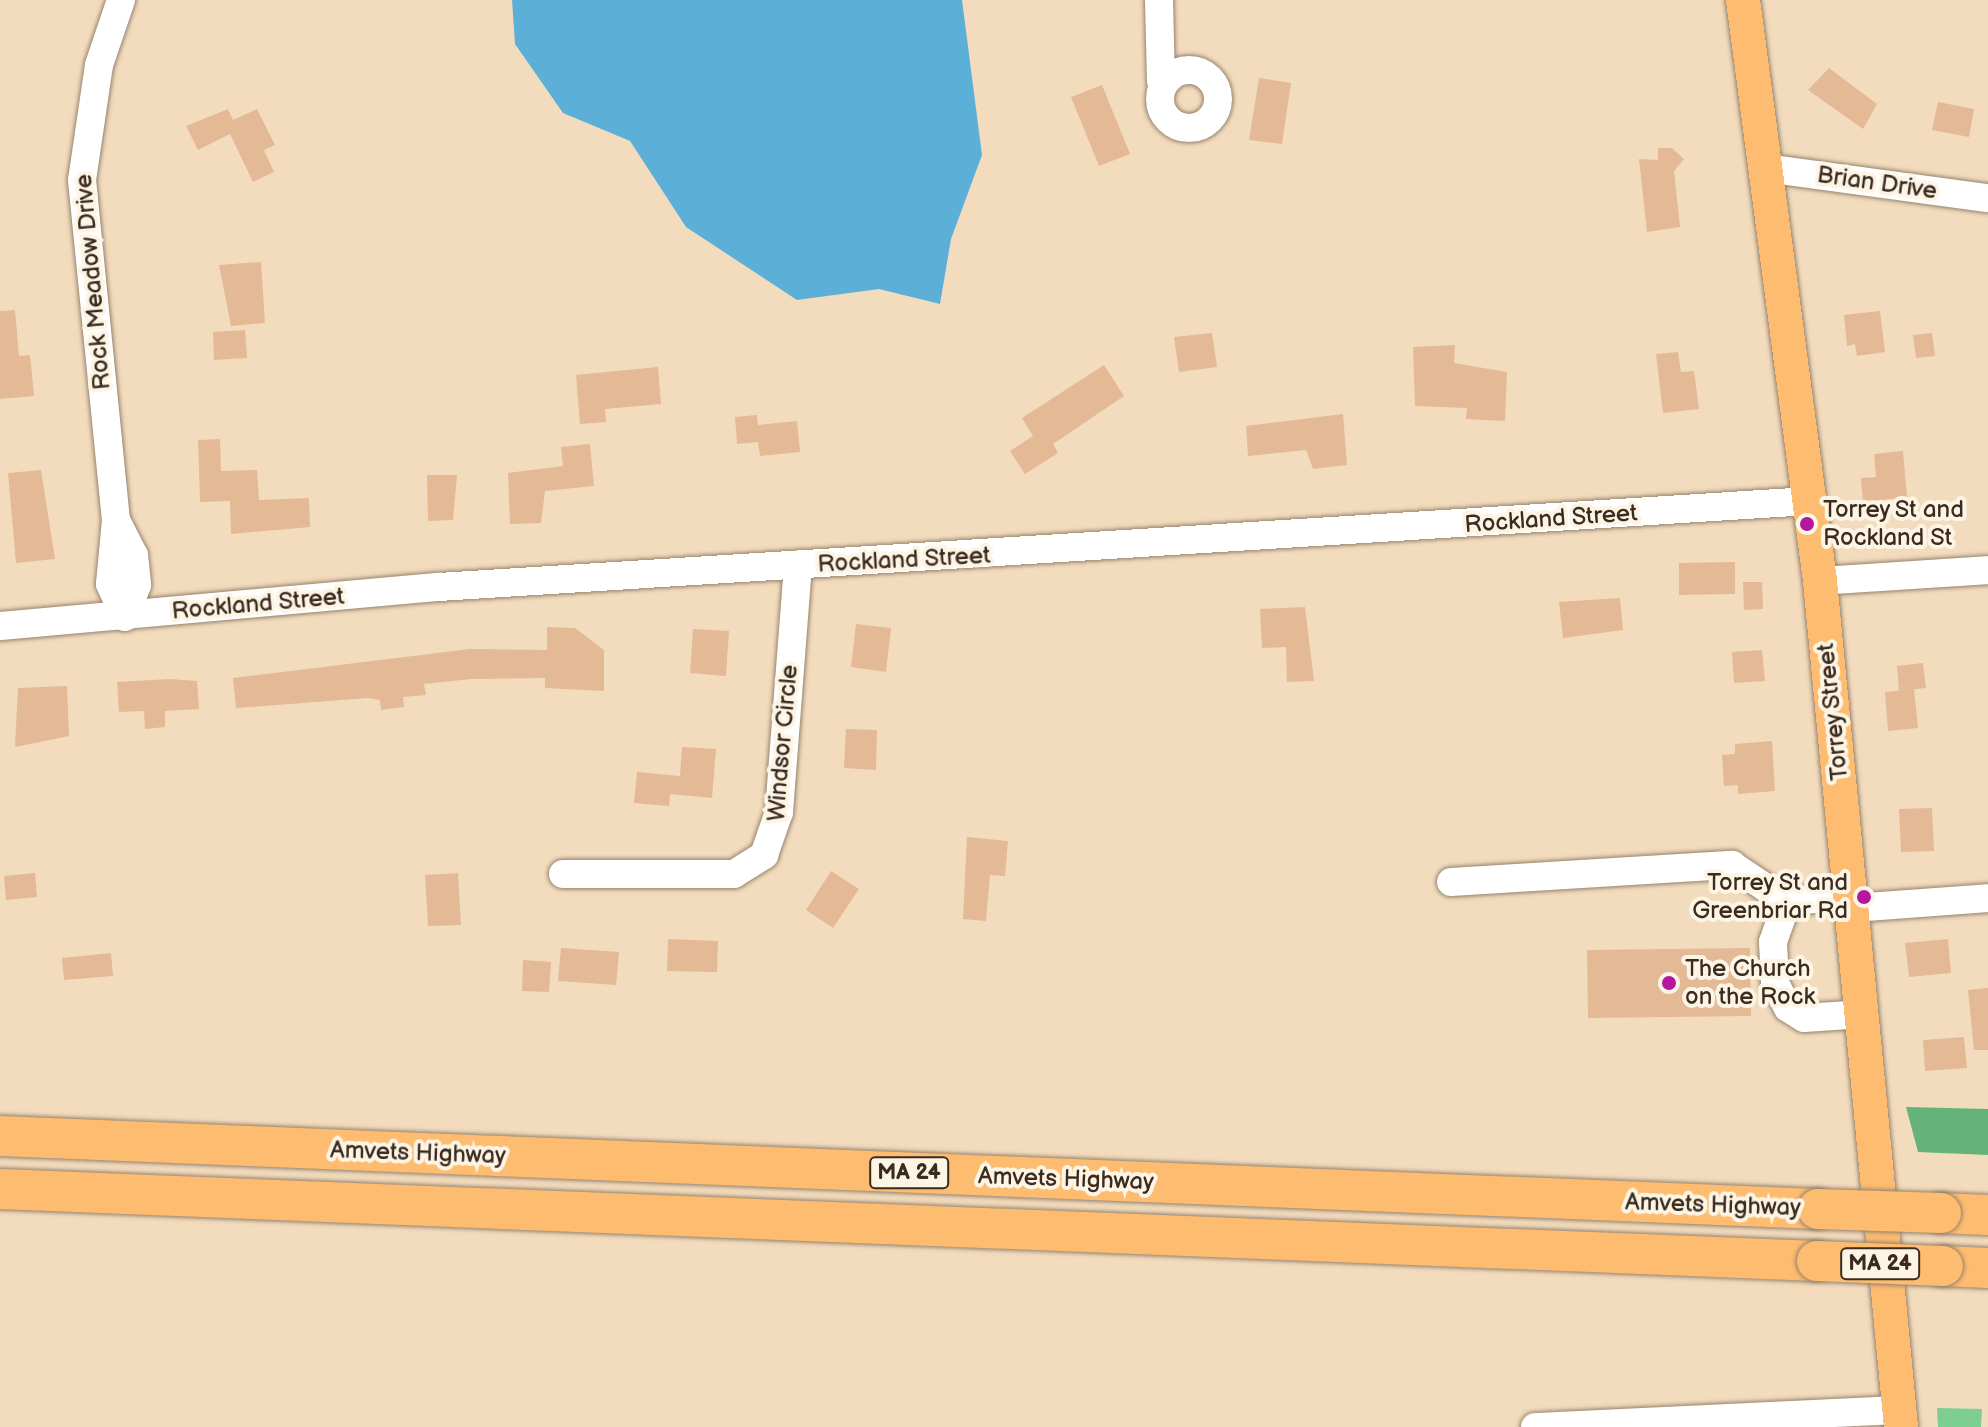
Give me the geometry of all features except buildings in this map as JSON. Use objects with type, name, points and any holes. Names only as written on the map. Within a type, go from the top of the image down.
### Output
[{"type":"highway","name":"Amvets Highway","points":[[0,1136],[1988,1215]]},
{"type":"highway","name":"MA 24","points":[[0,1189],[1988,1268]]},
{"type":"main road","name":"Torrey Street","points":[[1743,0],[1820,581],[1864,1014],[1900,1418]]},
{"type":"street","name":"Rock Meadow Drive","points":[[121,0],[103,47],[83,154],[116,520],[110,584],[125,617]]},
{"type":"street","points":[[1159,0],[1161,81]]},
{"type":"street","name":"Brian Drive","points":[[1765,168],[1988,198]]},
{"type":"street","name":"Rockland Street","points":[[0,626],[798,565],[1809,501]]},
{"type":"street","name":"Windsor Circle","points":[[563,874],[724,875],[764,855],[779,812],[798,565]]},
{"type":"street","points":[[1820,581],[1988,570]]},
{"type":"street","points":[[1451,882],[1732,865],[1787,902],[1988,898]]},
{"type":"street","points":[[1787,902],[1773,942],[1775,983],[1788,1008],[1804,1018],[1864,1014]]},
{"type":"street","points":[[1535,1427],[1900,1418]]},
{"type":"green space","points":[[1906,1107],[1988,1109],[1988,1155],[1918,1152]]},
{"type":"green space","points":[[1937,1408],[1982,1409],[1981,1427],[1938,1427]]},
{"type":"water","points":[[512,0],[962,0],[982,155],[951,239],[940,304],[879,289],[797,300],[686,227],[630,141],[563,113],[515,44]]},
{"type":"place","name":"Torrey St and Rockland St","points":[[1807,524]]},
{"type":"place","name":"Torrey St and Greenbriar Rd","points":[[1864,897]]},
{"type":"place","name":"The Church on the Rock","points":[[1669,983]]}]
